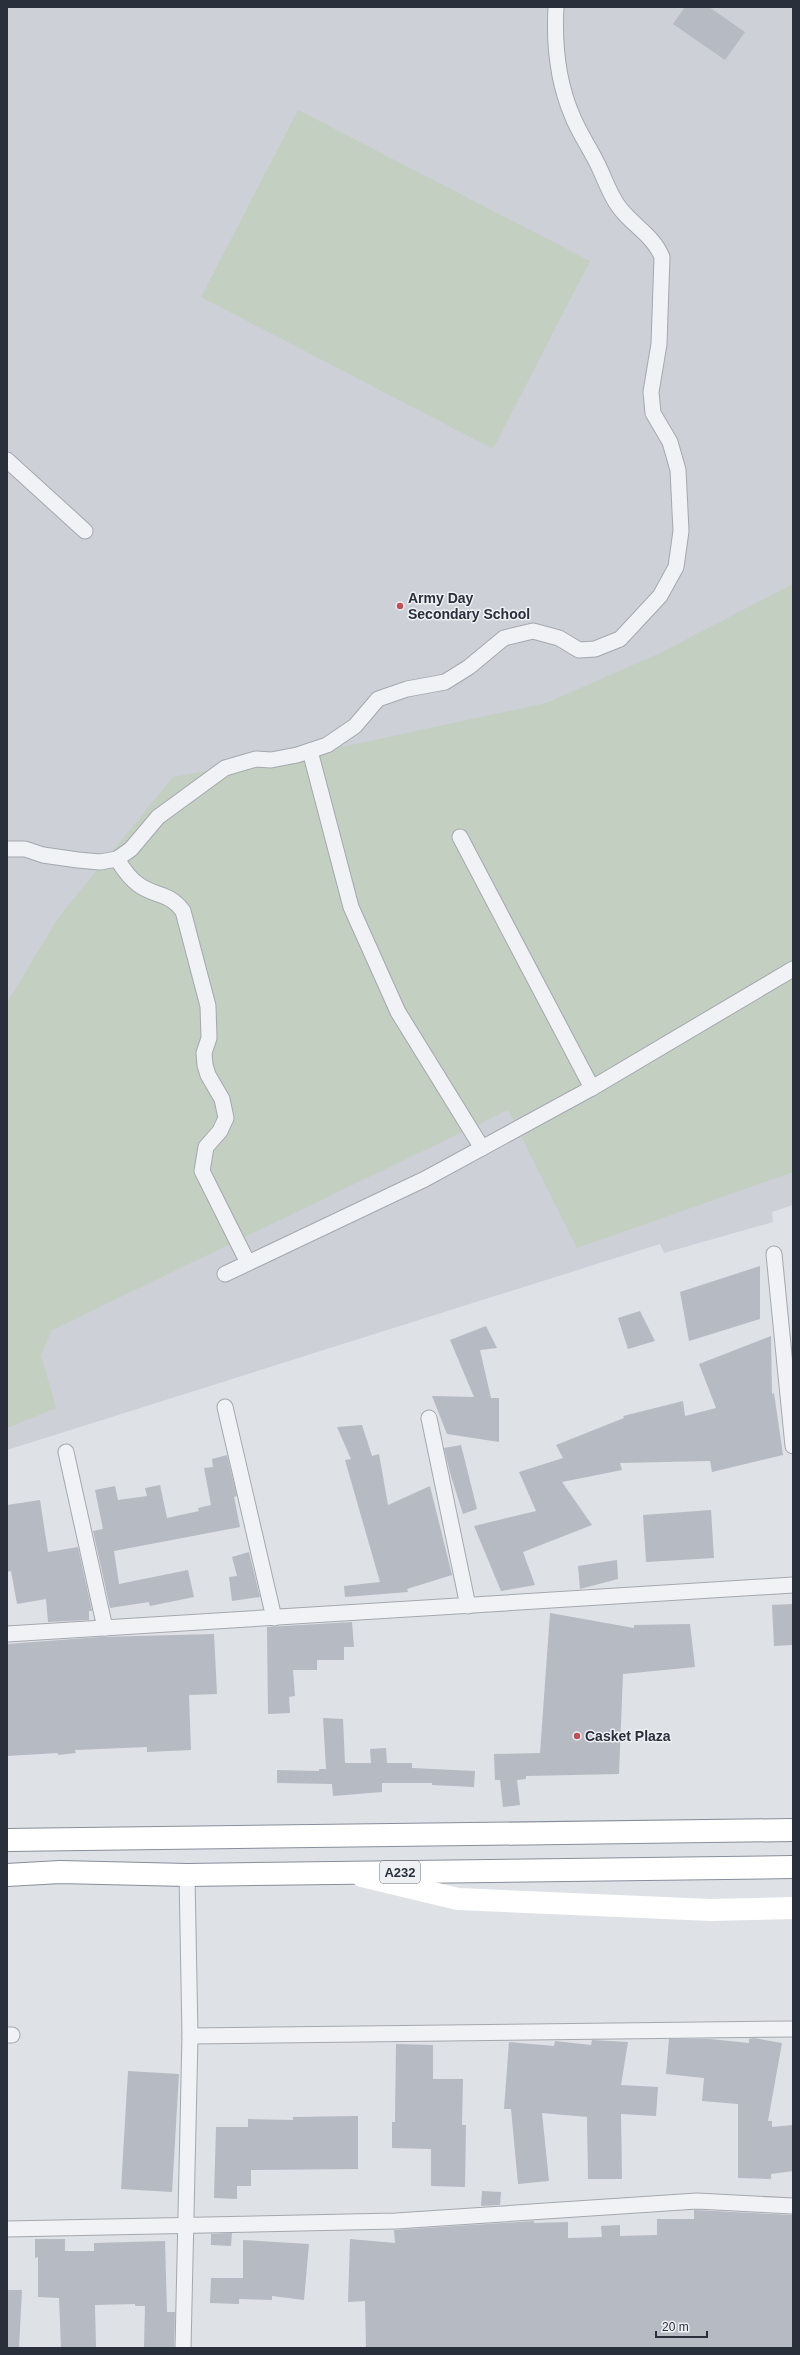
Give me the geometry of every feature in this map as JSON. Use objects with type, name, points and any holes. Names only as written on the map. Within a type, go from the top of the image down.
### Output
[{"type":"main road","points":[[7,1840],[793,1830]]},
{"type":"main road","name":"A232","points":[[7,1875],[60,1872],[187,1875],[793,1867]]},
{"type":"main road","points":[[347,1873],[458,1899],[711,1910],[793,1908]]},
{"type":"street","points":[[7,850],[25,848],[43,855],[100,862],[118,859],[131,849],[158,817],[225,768],[241,762],[256,759],[271,760],[310,751],[327,745],[346,733],[378,699],[400,691],[445,682],[469,667],[504,638],[532,631],[559,638],[579,650],[595,649],[620,639],[660,596],[676,567],[681,530],[678,470],[670,442],[653,413],[651,392],[659,344],[662,257],[657,245],[647,234],[630,221],[618,206],[572,115],[560,71],[555,30],[556,7]]},
{"type":"street","points":[[7,460],[84,531]]},
{"type":"street","points":[[310,751],[351,907],[398,1012],[482,1148]]},
{"type":"street","points":[[460,837],[592,1088]]},
{"type":"street","points":[[118,859],[125,873],[139,886],[175,900],[183,911],[208,1006],[209,1038],[204,1053],[204,1065],[222,1099],[226,1118],[220,1131],[206,1147],[202,1171],[248,1263]]},
{"type":"street","points":[[225,1274],[425,1178],[482,1148],[592,1088],[793,969]]},
{"type":"street","points":[[774,1254],[793,1446]]},
{"type":"street","points":[[226,1407],[274,1618]]},
{"type":"street","points":[[429,1418],[468,1606]]},
{"type":"street","points":[[66,1452],[105,1628]]},
{"type":"street","points":[[7,1634],[793,1585]]},
{"type":"street","points":[[183,2348],[190,2036],[187,1875]]},
{"type":"street","points":[[190,2036],[793,2029]]},
{"type":"street","points":[[7,2229],[396,2221],[697,2201],[793,2206]]},
{"type":"shaded area","name":"Army Day Secondary School","points":[[7,7],[793,7],[793,1205],[772,1212],[773,1222],[664,1253],[660,1244],[7,1450]]},
{"type":"green space","points":[[298,110],[590,261],[493,449],[201,297]]},
{"type":"green space","points":[[793,584],[793,1172],[577,1248],[508,1110],[52,1330],[41,1355],[56,1408],[7,1428],[7,1003],[58,918],[173,777],[351,745],[546,703],[658,654]]},
{"type":"building","points":[[685,7],[709,7],[745,32],[725,60],[673,24]]},
{"type":"building","points":[[760,1266],[760,1319],[689,1341],[680,1292]]},
{"type":"building","points":[[640,1311],[655,1341],[628,1349],[618,1318]]},
{"type":"building","points":[[486,1326],[497,1348],[480,1350],[491,1398],[499,1398],[499,1442],[447,1434],[432,1396],[474,1397],[450,1340]]},
{"type":"building","points":[[771,1336],[772,1394],[774,1393],[783,1455],[712,1472],[710,1461],[620,1463],[622,1470],[562,1482],[592,1525],[523,1552],[535,1585],[501,1591],[474,1526],[536,1511],[519,1472],[563,1458],[556,1445],[624,1418],[623,1416],[683,1401],[685,1416],[716,1408],[699,1364]]},
{"type":"building","points":[[362,1425],[372,1456],[379,1454],[388,1505],[430,1486],[452,1575],[407,1589],[408,1592],[345,1597],[344,1586],[380,1582],[345,1460],[351,1459],[337,1427]]},
{"type":"building","points":[[461,1445],[477,1509],[463,1514],[444,1448]]},
{"type":"building","points":[[227,1455],[237,1496],[234,1497],[240,1527],[114,1551],[119,1584],[188,1570],[194,1597],[150,1606],[149,1602],[110,1608],[93,1531],[103,1529],[95,1490],[115,1486],[118,1500],[147,1496],[145,1488],[160,1485],[167,1518],[199,1511],[198,1508],[211,1505],[204,1468],[213,1467],[212,1459]]},
{"type":"building","points":[[40,1500],[48,1552],[78,1547],[92,1611],[89,1611],[89,1620],[48,1622],[46,1599],[17,1604],[11,1571],[7,1572],[7,1505]]},
{"type":"building","points":[[711,1510],[714,1558],[646,1562],[643,1515]]},
{"type":"building","points":[[249,1552],[260,1597],[232,1601],[229,1577],[237,1576],[232,1557]]},
{"type":"building","points":[[617,1560],[618,1579],[580,1589],[578,1566]]},
{"type":"building","points":[[793,1604],[793,1645],[774,1646],[772,1605]]},
{"type":"building","points":[[550,1613],[634,1628],[634,1625],[690,1624],[695,1667],[623,1674],[619,1774],[526,1776],[526,1779],[517,1780],[520,1805],[503,1807],[500,1780],[495,1780],[494,1754],[540,1753]]},
{"type":"building","points":[[352,1622],[354,1647],[344,1647],[344,1660],[317,1660],[317,1670],[293,1670],[295,1696],[289,1697],[290,1713],[268,1714],[267,1627]]},
{"type":"building","points":[[214,1634],[217,1694],[189,1695],[191,1750],[147,1752],[147,1747],[75,1750],[76,1753],[58,1755],[58,1753],[7,1756],[7,1644],[100,1637]]},
{"type":"building","points":[[323,1718],[343,1719],[345,1763],[371,1763],[370,1749],[386,1748],[387,1763],[412,1763],[412,1768],[475,1771],[474,1787],[432,1785],[432,1783],[382,1783],[382,1792],[333,1796],[332,1784],[277,1783],[277,1770],[319,1771],[319,1769],[326,1769]]},
{"type":"building","points":[[754,2038],[782,2043],[768,2121],[772,2121],[772,2127],[793,2125],[793,2171],[771,2174],[771,2179],[738,2178],[738,2104],[702,2101],[704,2078],[666,2074],[669,2039],[710,2039],[749,2043],[749,2039]]},
{"type":"building","points":[[592,2040],[628,2042],[621,2085],[658,2087],[656,2116],[621,2114],[622,2179],[588,2179],[587,2117],[542,2113],[549,2181],[518,2184],[511,2109],[504,2109],[509,2042],[554,2046],[555,2041],[591,2045]]},
{"type":"building","points":[[396,2044],[433,2045],[433,2079],[463,2079],[462,2125],[466,2125],[465,2187],[431,2186],[431,2149],[392,2148],[392,2122],[395,2122]]},
{"type":"building","points":[[128,2071],[179,2074],[172,2192],[121,2189]]},
{"type":"building","points":[[358,2116],[358,2169],[251,2170],[251,2186],[237,2186],[237,2199],[214,2198],[216,2127],[248,2127],[248,2119],[293,2120],[293,2117]]},
{"type":"building","points":[[482,2191],[501,2192],[500,2205],[481,2206]]},
{"type":"building","points":[[694,2210],[793,2215],[793,2348],[366,2348],[365,2301],[348,2302],[350,2239],[395,2243],[394,2230],[534,2221],[534,2223],[568,2222],[568,2238],[602,2237],[601,2226],[620,2225],[620,2236],[657,2235],[657,2219],[694,2219]]},
{"type":"building","points":[[232,2233],[231,2246],[211,2245],[211,2234]]},
{"type":"building","points":[[35,2239],[65,2239],[65,2251],[94,2251],[94,2243],[165,2241],[167,2312],[175,2312],[174,2348],[144,2348],[145,2306],[135,2306],[135,2304],[95,2305],[96,2348],[61,2348],[59,2298],[38,2297],[38,2257],[35,2258]]},
{"type":"building","points":[[243,2240],[309,2244],[304,2300],[272,2296],[272,2300],[239,2299],[239,2304],[210,2303],[211,2278],[243,2278]]},
{"type":"building","points":[[7,2290],[22,2290],[19,2348],[7,2348]]},
{"type":"place","name":"Army Day Secondary School","points":[[400,606]]},
{"type":"place","name":"Casket Plaza","points":[[577,1736]]}]
